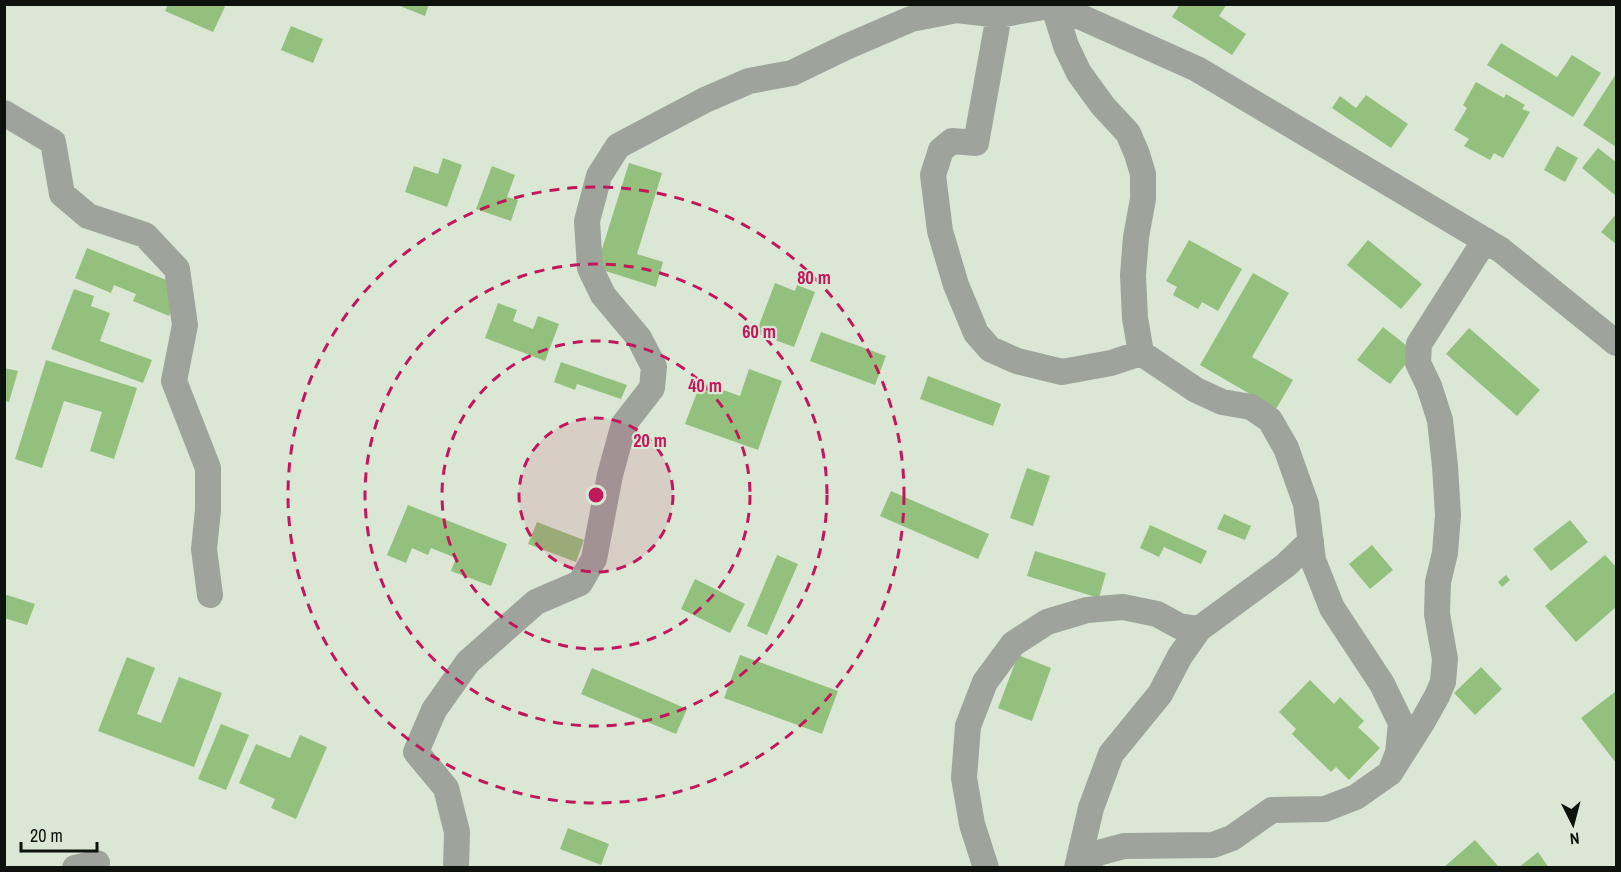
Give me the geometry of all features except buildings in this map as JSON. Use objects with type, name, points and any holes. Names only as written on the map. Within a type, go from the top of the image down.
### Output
[{"type":"street","points":[[1053,5],[1066,46],[1079,73],[1103,106],[1128,133],[1143,174],[1143,199],[1136,237],[1133,275],[1135,318],[1141,353],[1196,390],[1222,402],[1251,407],[1270,420],[1286,448],[1297,476],[1306,504],[1313,560],[1332,608],[1382,684],[1401,723],[1398,753],[1390,773]]},
{"type":"street","points":[[456,867],[457,832],[446,788],[416,752],[434,710],[468,662],[536,602],[580,583],[594,560],[610,475],[624,424],[651,388],[654,367],[639,338],[603,295],[590,268],[587,221],[599,176],[618,146],[705,100],[749,81],[792,73],[911,19],[957,10],[1000,10],[1053,5],[1197,69],[1485,240],[1501,250],[1617,343]]},
{"type":"street","points":[[1000,10],[976,143],[952,141],[940,150],[933,175],[940,231],[956,285],[976,333],[990,349],[1017,361],[1062,372],[1111,363],[1141,353]]},
{"type":"street","points":[[4,113],[53,142],[62,194],[88,216],[145,234],[177,269],[185,324],[174,381],[208,468],[208,510],[204,549],[210,595]]},
{"type":"street","points":[[1077,867],[1098,853],[1124,846],[1213,845],[1232,838],[1272,810],[1325,808],[1356,797],[1390,773],[1424,721],[1443,682],[1445,659],[1437,614],[1438,582],[1445,553],[1448,515],[1440,420],[1429,386],[1418,363],[1419,344],[1485,240]]},
{"type":"street","points":[[1077,867],[1091,808],[1111,754],[1160,694],[1180,656],[1199,629],[1286,565],[1311,541]]},
{"type":"street","points":[[986,867],[972,824],[964,778],[969,726],[986,682],[1013,644],[1047,621],[1087,610],[1123,607],[1157,614],[1179,626],[1199,629]]}]
